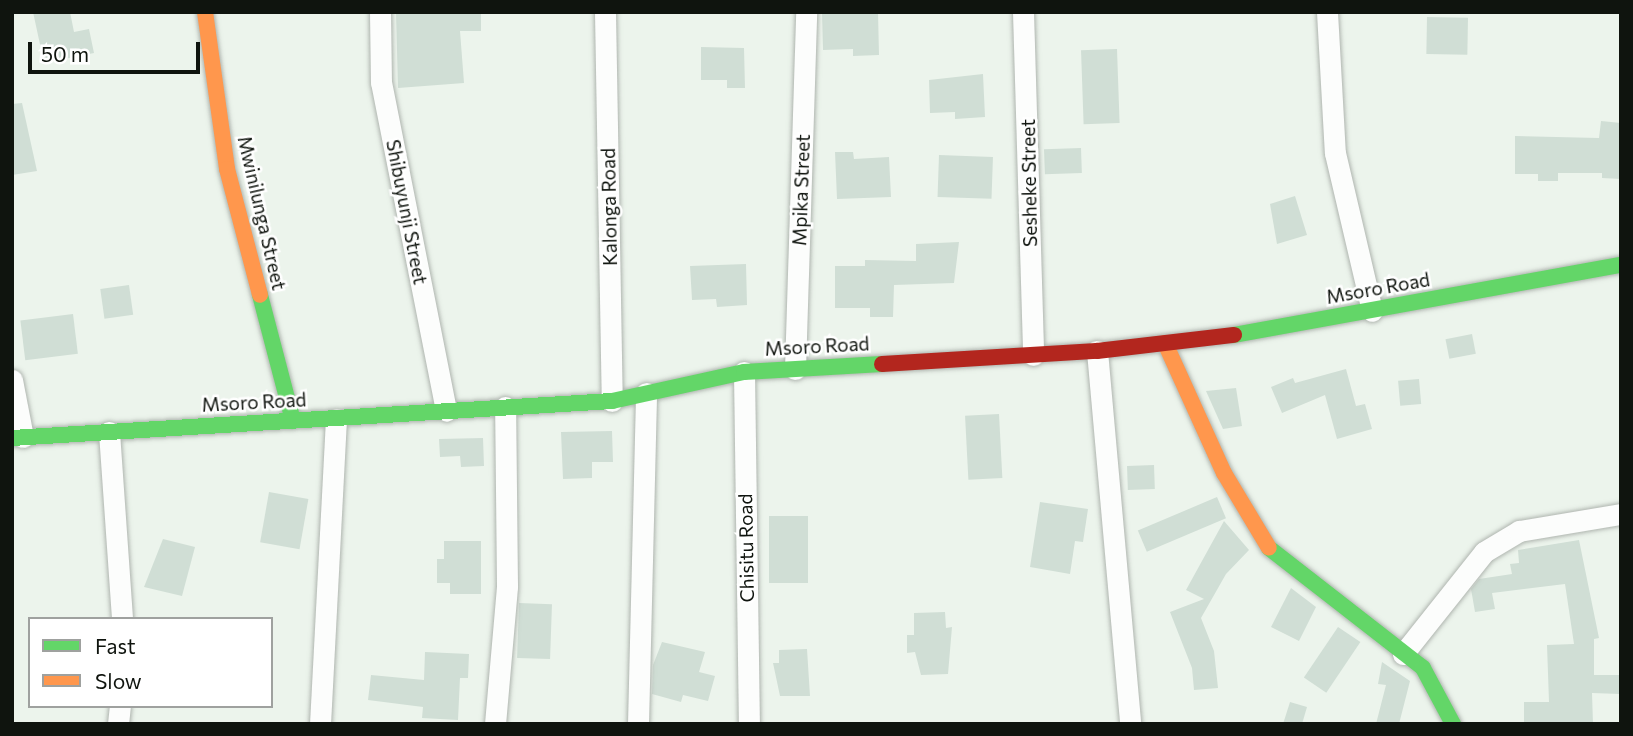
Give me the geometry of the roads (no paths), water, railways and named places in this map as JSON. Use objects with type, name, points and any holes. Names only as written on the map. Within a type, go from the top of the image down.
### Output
[{"type":"street","name":"Mwinilunga Street","points":[[205,12],[227,169],[293,421]]},
{"type":"street","name":"Shibuyunji Street","points":[[380,12],[381,82],[446,411]]},
{"type":"street","name":"Kalonga Road","points":[[605,12],[612,401]]},
{"type":"street","name":"Mpika Street","points":[[795,369],[806,12]]},
{"type":"street","name":"Sesheke Street","points":[[1023,12],[1032,355]]},
{"type":"street","points":[[1328,12],[1335,153],[1372,311]]},
{"type":"street","name":"Msoro Road","points":[[18,438],[612,401],[744,372],[1097,351],[1372,311],[1621,265]]},
{"type":"street","points":[[1165,343],[1224,472],[1269,549],[1423,668],[1452,724]]},
{"type":"street","points":[[1097,351],[1130,724]]},
{"type":"street","name":"Chisitu Road","points":[[744,372],[749,724]]},
{"type":"street","points":[[12,380],[18,438]]},
{"type":"street","points":[[638,724],[646,393]]},
{"type":"street","points":[[495,724],[507,586],[506,407]]},
{"type":"street","points":[[320,724],[336,419]]},
{"type":"street","points":[[109,432],[122,617]]},
{"type":"street","points":[[1404,654],[1484,552],[1519,531],[1621,514]]}]
